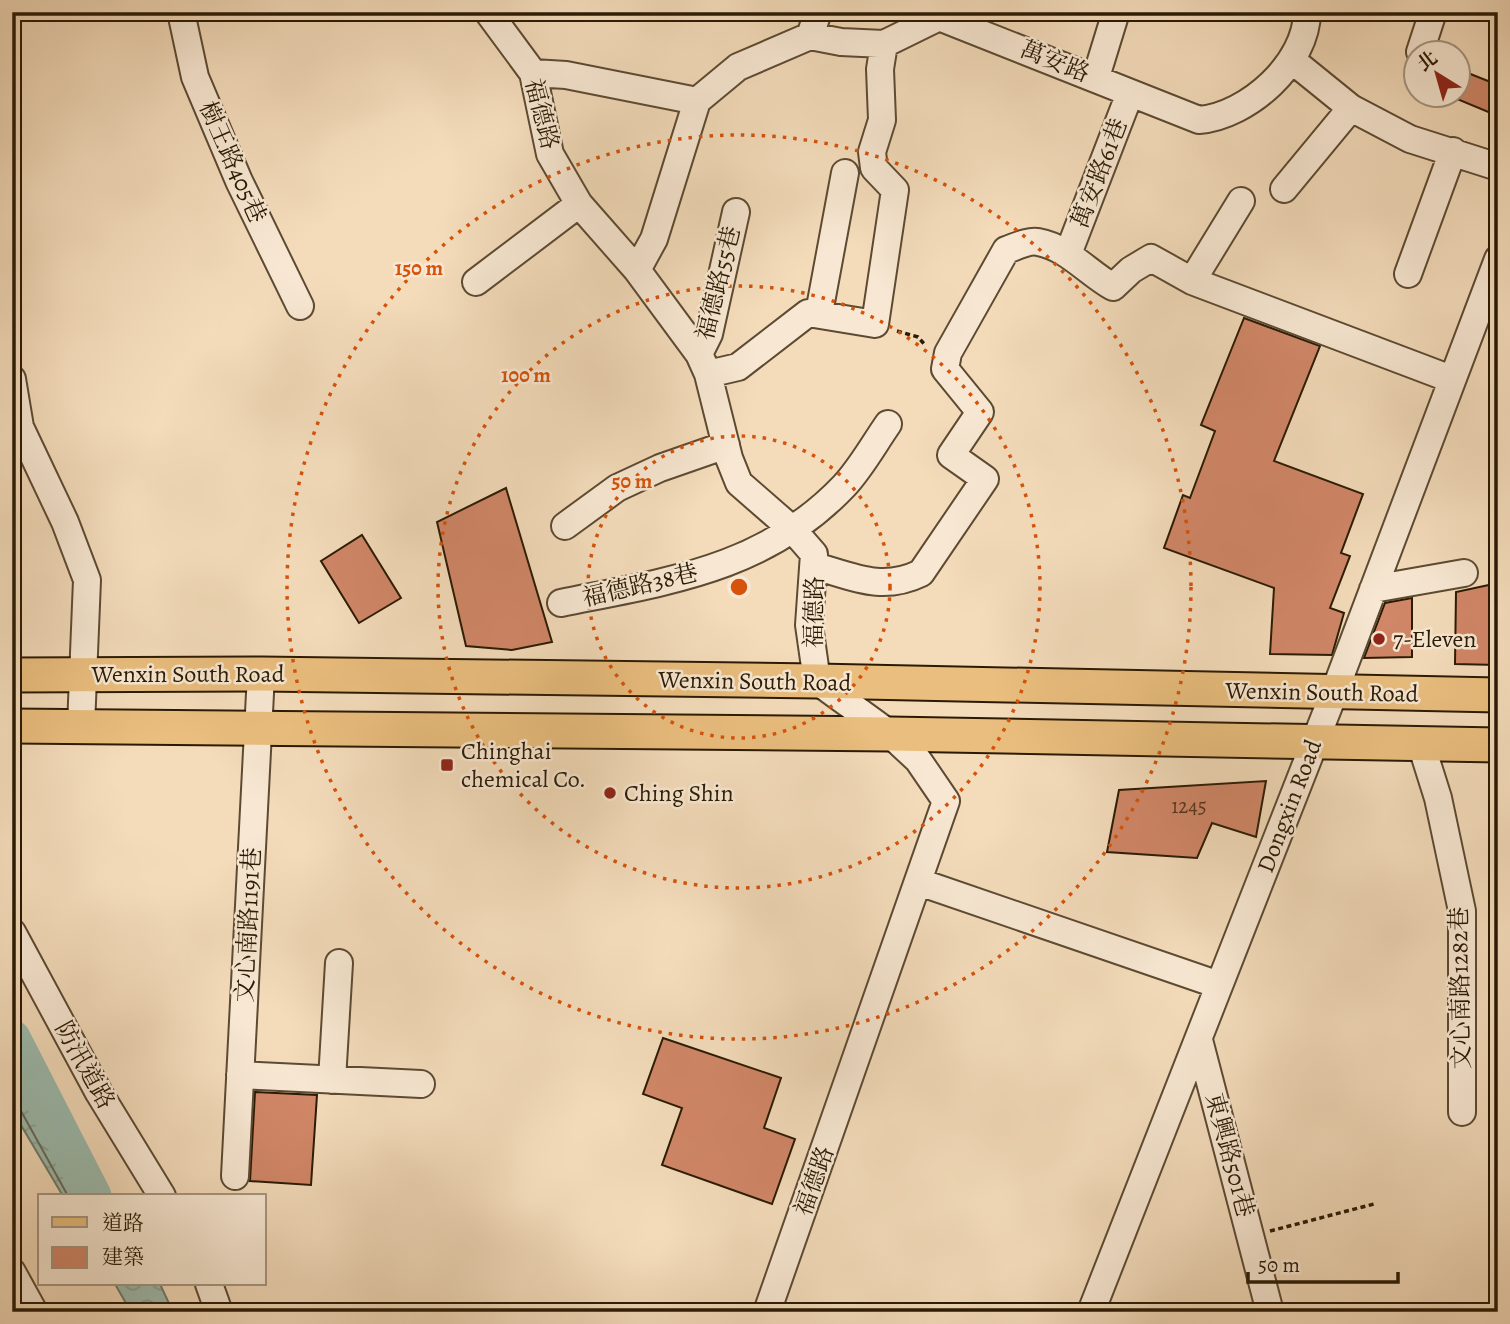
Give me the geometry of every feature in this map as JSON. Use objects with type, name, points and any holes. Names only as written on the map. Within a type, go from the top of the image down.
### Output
[{"type":"main road","name":"Wenxin South Road","points":[[12,675],[261,674],[817,681],[1498,695]]},
{"type":"main road","name":"Wenxin South Road","points":[[12,726],[890,734],[1498,745]]},
{"type":"street","name":"樹王路405巷","points":[[181,12],[195,77],[239,181],[300,306]]},
{"type":"street","name":"福德路","points":[[488,12],[533,73],[550,154],[579,204],[637,271],[704,364],[738,483],[794,531],[814,554],[809,625],[817,681],[890,734],[918,760],[946,801],[767,1312]]},
{"type":"street","points":[[1096,77],[1116,12]]},
{"type":"street","name":"萬安路","points":[[697,101],[738,67],[814,24],[841,42],[884,44],[940,14],[1199,120],[1219,118],[1244,107],[1293,61],[1307,23],[1307,12]]},
{"type":"street","points":[[1425,38],[1433,12]]},
{"type":"street","points":[[704,364],[738,366],[808,313],[874,324],[895,190],[874,168],[872,152],[882,120],[880,69],[884,44]]},
{"type":"street","points":[[1293,61],[1351,108],[1410,139],[1453,150],[1498,167]]},
{"type":"street","points":[[533,73],[566,75],[697,101],[654,239],[637,271]]},
{"type":"street","name":"萬安路61巷","points":[[1068,254],[1130,93]]},
{"type":"street","points":[[1284,189],[1351,108]]},
{"type":"street","points":[[1408,274],[1453,150]]},
{"type":"street","points":[[818,313],[845,173]]},
{"type":"street","points":[[1192,281],[1241,201]]},
{"type":"street","points":[[476,282],[579,204]]},
{"type":"street","name":"福德路55巷","points":[[704,364],[736,212]]},
{"type":"street","points":[[815,566],[882,584],[904,581],[921,573],[985,479],[951,455],[979,412],[945,369],[948,353],[1006,250],[1036,241],[1068,254],[1092,276],[1113,287],[1131,270],[1151,258],[1192,281],[1451,379]]},
{"type":"street","name":"Dongxin Road","points":[[1091,1312],[1334,693],[1498,259]]},
{"type":"street","points":[[12,379],[20,427],[65,522],[87,580],[80,726]]},
{"type":"street","name":"福德路38巷","points":[[561,603],[729,564],[794,531],[846,484],[888,424]]},
{"type":"street","points":[[565,526],[617,488],[726,445]]},
{"type":"street","points":[[1373,589],[1464,573]]},
{"type":"street","name":"文心南路1191巷","points":[[235,1177],[261,674]]},
{"type":"street","name":"文心南路1282巷","points":[[1420,744],[1438,798],[1462,911],[1462,1112]]},
{"type":"street","points":[[919,883],[1219,985]]},
{"type":"street","name":"防汛道路","points":[[12,932],[99,1093],[161,1194]]},
{"type":"street","points":[[332,1080],[338,963]]},
{"type":"street","name":"東興路501巷","points":[[1199,1040],[1270,1312]]},
{"type":"street","points":[[240,1075],[421,1084]]},
{"type":"street","points":[[12,1272],[34,1312]]},
{"type":"street","points":[[210,1286],[219,1312]]},
{"type":"path","points":[[874,324],[918,337],[945,369]]},
{"type":"path","points":[[1251,1236],[1374,1204]]},
{"type":"water","points":[[12,1035],[26,1077],[74,1140],[87,1174],[100,1194],[62,1194],[12,1110]]},
{"type":"water","points":[[116,1286],[161,1286],[173,1312],[131,1312]]},
{"type":"building","points":[[1472,75],[1498,85],[1498,116],[1472,105]]},
{"type":"building","points":[[1244,318],[1320,346],[1274,461],[1363,494],[1341,553],[1350,556],[1330,608],[1344,613],[1332,655],[1270,654],[1274,588],[1164,548],[1183,495],[1190,498],[1215,431],[1201,425]]},
{"type":"building","points":[[506,488],[552,642],[512,650],[466,646],[437,522]]},
{"type":"building","points":[[362,535],[401,598],[359,623],[321,561]]},
{"type":"building","points":[[1498,583],[1498,665],[1455,664],[1456,592]]},
{"type":"building","points":[[1412,598],[1412,657],[1364,658],[1385,603]]},
{"type":"building","points":[[1266,781],[1256,837],[1212,823],[1197,858],[1107,852],[1119,790]]},
{"type":"building","points":[[663,1038],[781,1078],[764,1128],[795,1139],[772,1204],[662,1165],[682,1108],[643,1094]]},
{"type":"building","points":[[255,1092],[317,1095],[311,1185],[250,1181]]},
{"type":"waterway","points":[[12,1038],[92,1194]]},
{"type":"place","name":"7-Eleven","points":[[1379,639]]},
{"type":"place","name":"Chinghai chemical Co.","points":[[447,765]]},
{"type":"place","name":"Ching Shin","points":[[610,793]]}]
